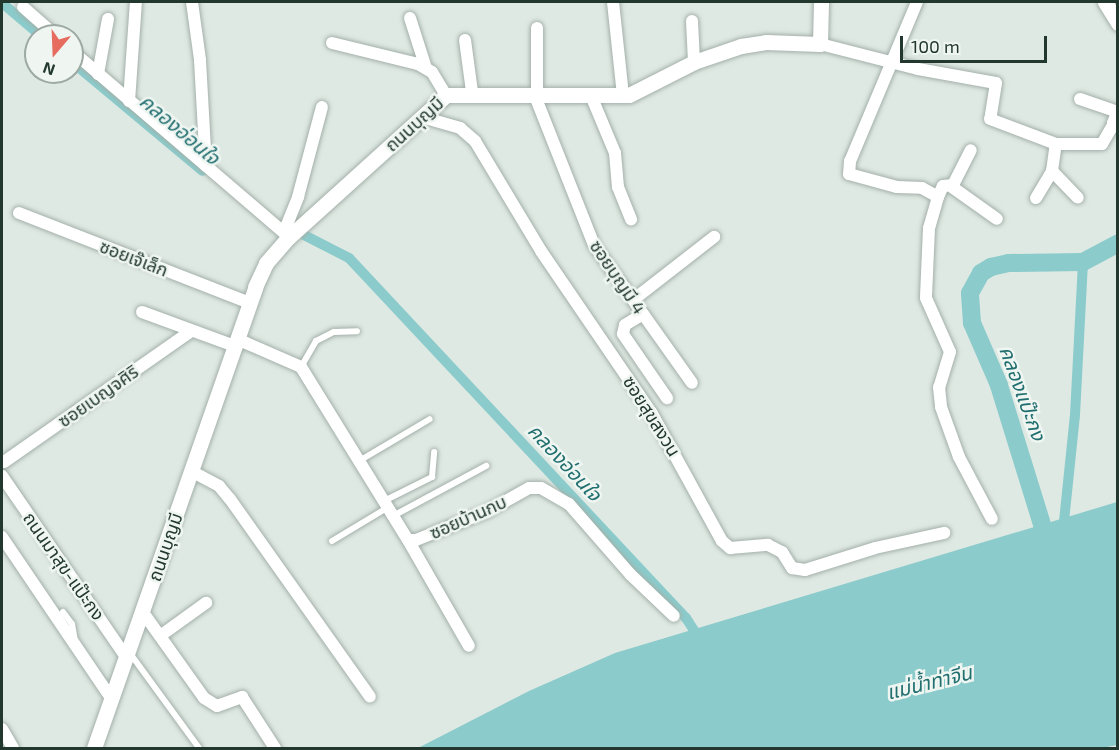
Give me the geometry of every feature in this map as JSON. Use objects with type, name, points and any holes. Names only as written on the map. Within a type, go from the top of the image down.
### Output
[{"type":"street","points":[[129,100],[136,2]]},
{"type":"street","points":[[192,2],[200,60],[206,165]]},
{"type":"street","points":[[613,2],[623,96]]},
{"type":"street","points":[[820,44],[821,2]]},
{"type":"street","points":[[917,2],[850,161],[849,174],[897,187],[922,188],[938,197]]},
{"type":"street","points":[[1105,2],[1118,23]]},
{"type":"street","points":[[23,7],[42,24]]},
{"type":"street","points":[[410,18],[426,68],[446,95]]},
{"type":"street","points":[[98,74],[108,19]]},
{"type":"street","points":[[692,21],[694,62]]},
{"type":"street","points":[[536,96],[537,28]]},
{"type":"street","points":[[465,40],[472,92]]},
{"type":"street","name":"ถนนบุญมี","points":[[94,748],[266,263],[287,234],[446,95],[472,92],[592,98],[623,96],[644,91],[694,62],[766,42],[820,44],[996,82],[988,117],[1056,144],[1102,144],[1116,120]]},
{"type":"street","points":[[332,43],[426,68]]},
{"type":"street","points":[[84,62],[287,234],[322,107]]},
{"type":"street","name":"ซอยบุญมี 4","points":[[536,96],[594,245],[692,383]]},
{"type":"street","points":[[592,98],[615,153],[618,188],[631,219]]},
{"type":"street","points":[[1080,99],[1116,120]]},
{"type":"street","name":"ซอยสุขสงวน","points":[[422,117],[460,128],[475,141],[541,251],[651,412],[722,541],[730,548],[768,545],[782,552],[792,568],[806,570],[875,548],[944,533]]},
{"type":"street","points":[[1036,198],[1052,171],[1056,144]]},
{"type":"street","points":[[952,187],[970,150]]},
{"type":"street","points":[[1052,171],[1078,198]]},
{"type":"street","points":[[992,519],[959,457],[941,407],[939,387],[950,352],[926,298],[929,228],[943,186],[952,187],[997,219]]},
{"type":"street","name":"ซอยเจ๊เล็ก","points":[[19,213],[250,303]]},
{"type":"street","points":[[633,300],[714,237]]},
{"type":"street","points":[[141,312],[301,367]]},
{"type":"street","points":[[643,314],[625,325],[623,334],[667,398]]},
{"type":"street","name":"ซอยเบญจศิริ","points":[[4,462],[191,330]]},
{"type":"street","name":"ซอยบ้านกบ","points":[[301,367],[408,540],[416,540],[488,511],[530,488],[541,488],[569,504],[631,575],[674,616]]},
{"type":"street","points":[[191,471],[219,486],[230,499],[370,698]]},
{"type":"street","name":"ถนนมาสุข-แป๊ะกง","points":[[2,476],[127,654]]},
{"type":"street","points":[[2,537],[111,698]]},
{"type":"street","points":[[408,540],[469,646]]},
{"type":"street","points":[[160,636],[206,603]]},
{"type":"street","points":[[142,611],[211,706],[242,697],[275,748]]},
{"type":"street","points":[[2,729],[13,748]]},
{"type":"lane","points":[[301,367],[316,341],[334,332],[357,331]]},
{"type":"lane","points":[[359,461],[430,419]]},
{"type":"lane","points":[[332,541],[388,508],[432,477],[434,452]]},
{"type":"lane","points":[[388,508],[486,466]]},
{"type":"lane","points":[[63,612],[75,632],[74,644]]},
{"type":"lane","points":[[127,654],[199,748]]},
{"type":"water","name":"แม่น้ำท่าจีน","points":[[1117,502],[1117,745],[1102,748],[418,748],[529,691],[615,653]]},
{"type":"waterway","name":"คลองอ่อนใจ","points":[[2,3],[27,24]]},
{"type":"waterway","name":"คลองอ่อนใจ","points":[[84,72],[203,171]]},
{"type":"waterway","name":"คลองอ่อนใจ","points":[[304,235],[349,258],[686,618],[701,641]]},
{"type":"waterway","name":"คลองแป๊ะกง","points":[[1049,547],[999,385],[972,323],[970,293],[981,273],[991,267],[1009,263],[1083,262],[1118,243]]},
{"type":"waterway","points":[[1063,531],[1075,415],[1083,262]]}]
